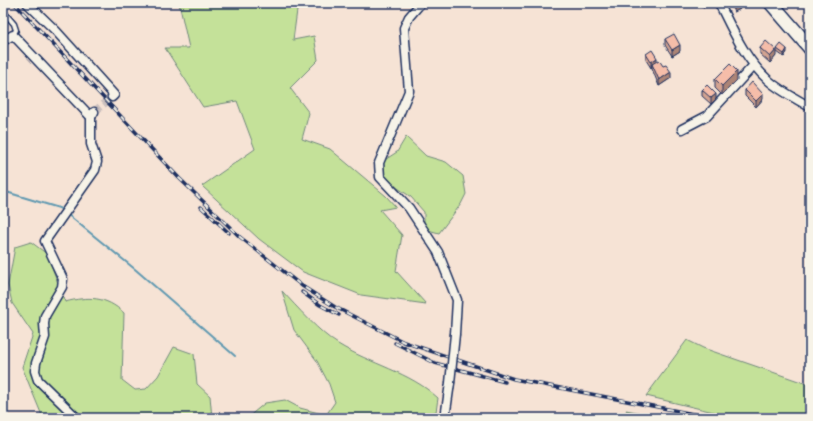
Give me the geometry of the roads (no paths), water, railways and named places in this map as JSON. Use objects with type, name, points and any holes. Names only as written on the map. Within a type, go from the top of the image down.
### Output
[{"type":"highway","points":[[771,3],[810,48]]},
{"type":"street","points":[[27,3],[56,31],[114,95],[112,97]]},
{"type":"street","points":[[421,3],[409,18],[404,28],[408,91],[379,163],[380,176],[409,208],[438,252],[457,300],[455,334],[445,418]]},
{"type":"street","points":[[719,3],[745,54],[754,65],[769,81],[810,107]]},
{"type":"street","points":[[3,41],[13,35],[93,115],[91,144],[97,162],[94,170],[45,241],[63,279],[62,287],[45,316],[45,337],[36,363],[35,371],[38,380],[77,418]]},
{"type":"street","points":[[682,129],[707,116],[754,65]]},
{"type":"lane","points":[[3,11],[14,24],[16,30],[13,35]]},
{"type":"waterway","points":[[3,191],[59,208],[63,211]]},
{"type":"waterway","points":[[67,214],[136,270],[235,356]]},
{"type":"tunnel","points":[[94,112],[112,97]]},
{"type":"railway","points":[[14,3],[179,178],[240,237],[302,286],[335,307],[404,342],[514,379],[714,418]]},
{"type":"railway","points":[[201,207],[229,233]]},
{"type":"railway","points":[[302,292],[320,305],[339,315]]},
{"type":"railway","points":[[395,343],[435,363],[505,382]]}]
